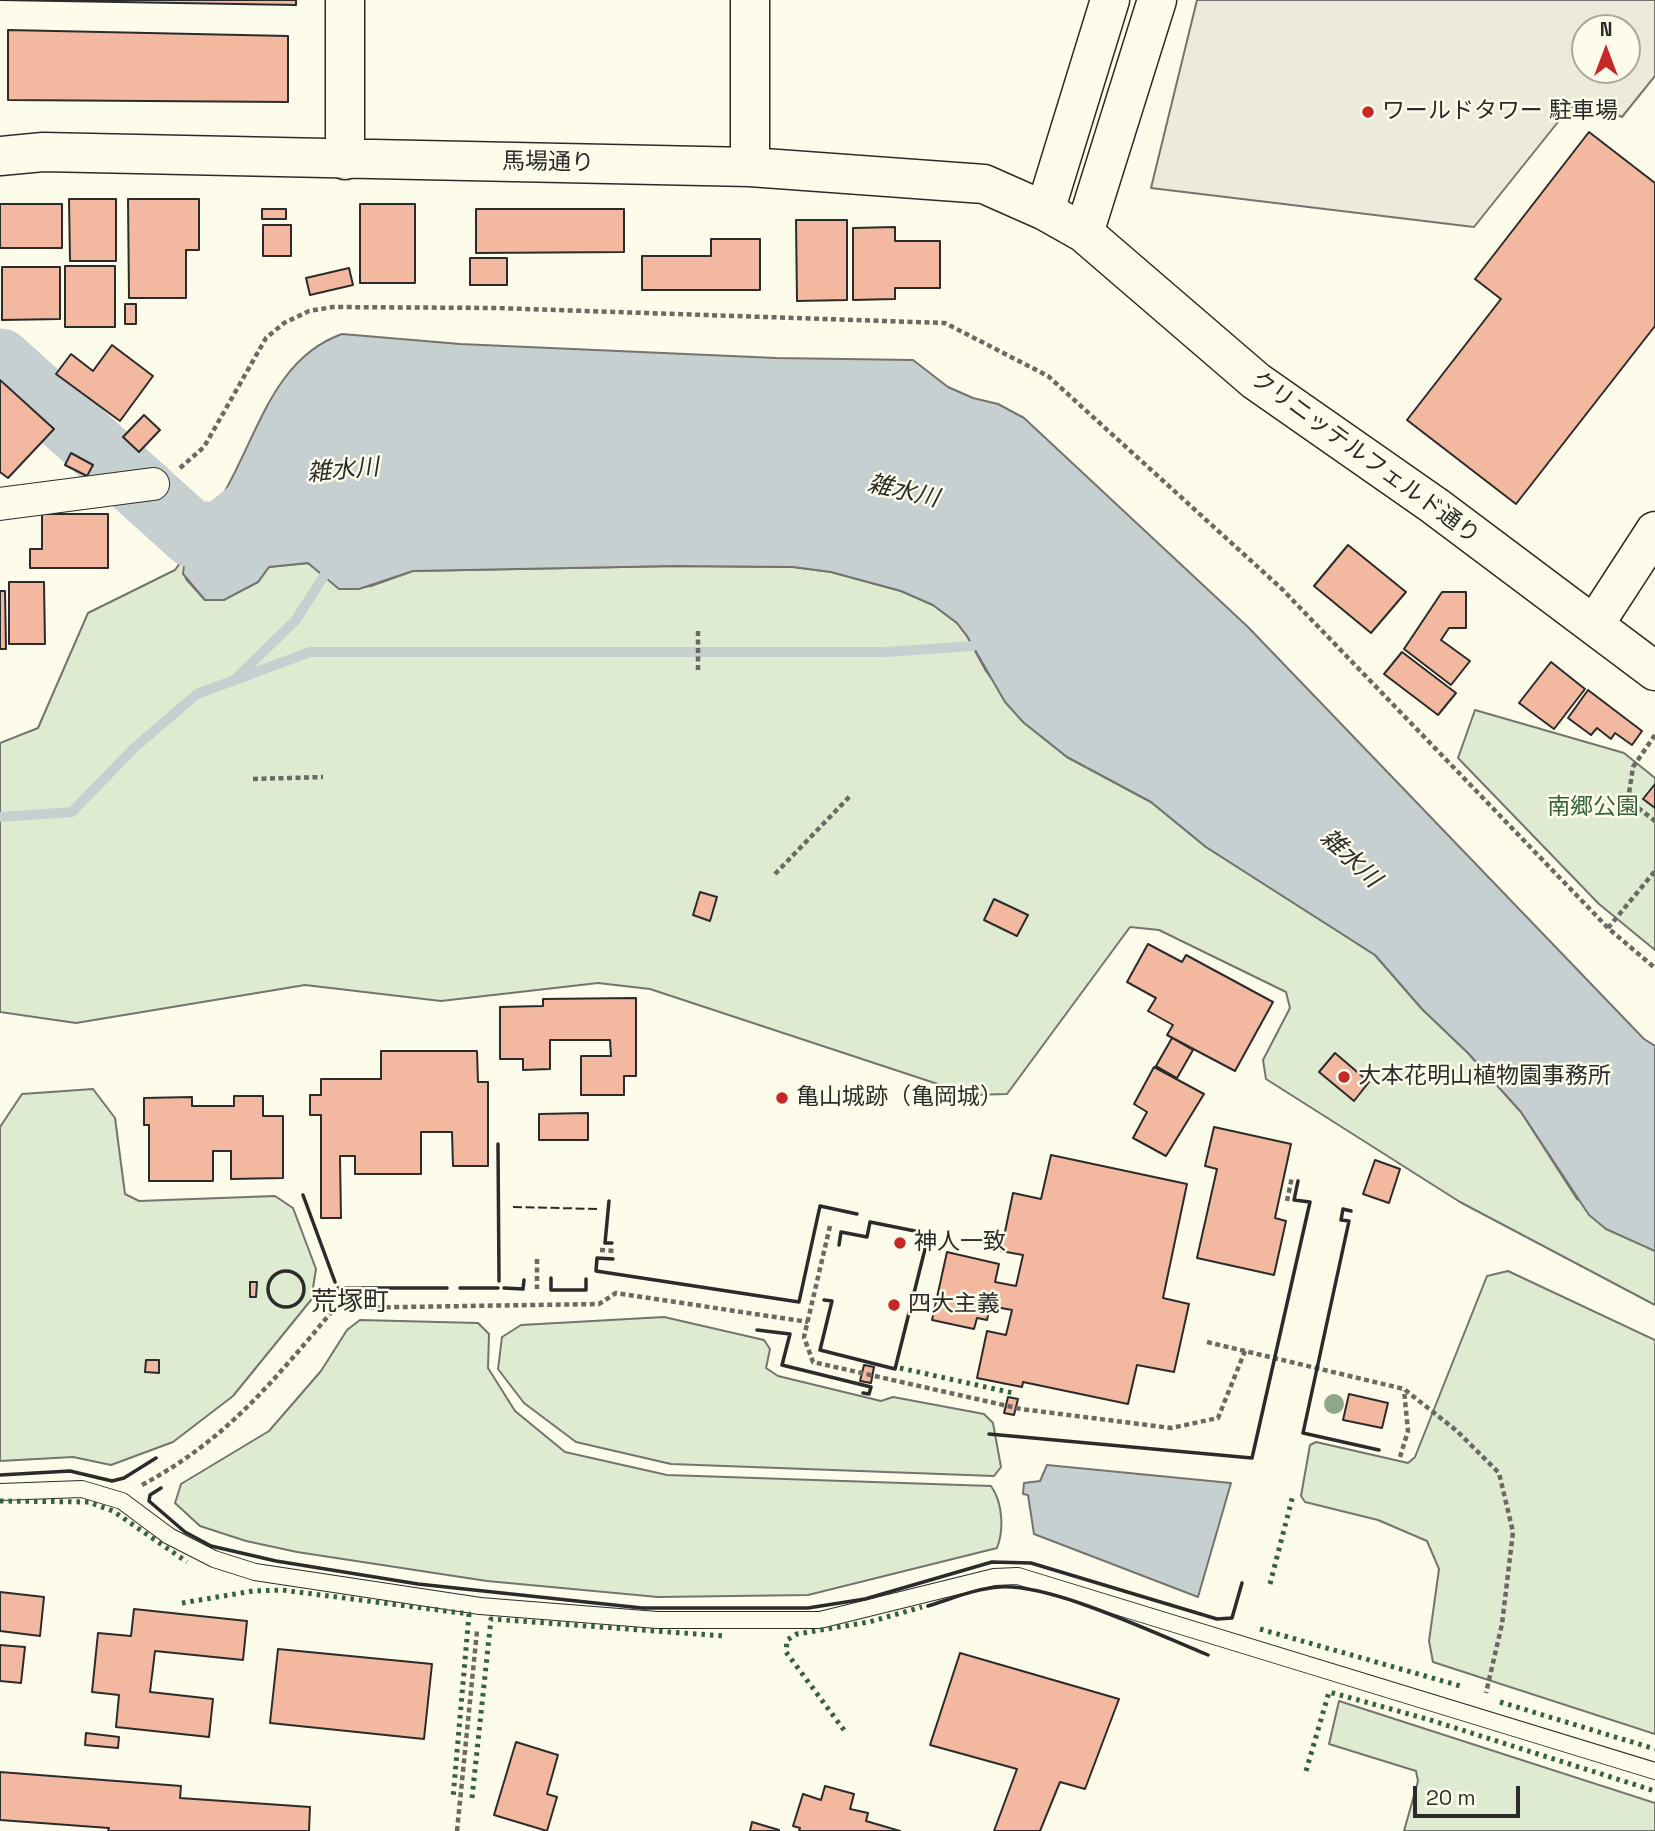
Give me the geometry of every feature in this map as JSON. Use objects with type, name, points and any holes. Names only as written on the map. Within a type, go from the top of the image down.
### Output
[{"type":"street","points":[[345,0],[345,160]]},
{"type":"street","points":[[750,0],[750,167]]},
{"type":"street","points":[[1045,211],[1110,0]]},
{"type":"street","points":[[1084,233],[1157,0]]},
{"type":"street","name":"馬場通り","points":[[0,156],[43,152],[750,167],[984,184],[1045,211],[1084,233]]},
{"type":"street","name":"クリニッテルフェルド通り","points":[[1084,233],[1256,381],[1435,506],[1655,671]]},
{"type":"street","points":[[0,504],[153,484]]},
{"type":"street","points":[[1594,625],[1655,531]]},
{"type":"lane","points":[[0,1492],[82,1489],[122,1501],[169,1536],[214,1559],[256,1572],[480,1606],[657,1620],[820,1620],[994,1577],[1018,1576],[1655,1771]]},
{"type":"path","points":[[153,484],[175,472],[204,447],[266,338],[284,323],[309,311],[332,307],[496,308],[945,323],[1048,376],[1282,589],[1608,928],[1655,968]]},
{"type":"path","points":[[698,631],[698,671]]},
{"type":"path","points":[[1655,735],[1633,767],[1628,800],[1655,821]]},
{"type":"path","points":[[253,779],[323,777]]},
{"type":"path","points":[[775,874],[851,795]]},
{"type":"path","points":[[1608,928],[1655,871]]},
{"type":"path","points":[[1287,1201],[1292,1177]]},
{"type":"path","points":[[830,1226],[804,1337],[813,1362],[1021,1409],[1171,1429],[1218,1418],[1245,1352]]},
{"type":"path","points":[[600,1250],[615,1251]]},
{"type":"path","points":[[537,1259],[537,1289]]},
{"type":"path","points":[[122,1501],[139,1487],[184,1462],[243,1415],[335,1308],[599,1304],[616,1293],[808,1322]]},
{"type":"path","points":[[1207,1342],[1404,1389],[1457,1431],[1499,1473],[1513,1532],[1502,1624],[1480,1717]]},
{"type":"path","points":[[1400,1457],[1408,1431],[1404,1389]]},
{"type":"path","points":[[457,1831],[480,1606]]},
{"type":"green space","points":[[183,559],[186,579],[205,600],[258,582],[269,567],[308,563],[340,589],[371,586],[413,571],[675,566],[793,567],[831,572],[901,591],[933,605],[957,623],[967,636],[986,671],[1023,722],[1067,757],[1151,802],[1206,847],[1375,955],[1422,1009],[1468,1053],[1521,1112],[1577,1199],[1655,1251],[1655,1305],[1460,1202],[1266,1079],[1263,1060],[1290,1008],[1286,992],[1159,930],[1130,927],[1007,1094],[971,1095],[650,989],[598,983],[441,1001],[305,985],[76,1023],[0,1012],[0,743],[38,728],[88,613],[175,570]]},
{"type":"green space","name":"南郷公園","points":[[1475,710],[1624,753],[1655,778],[1655,950],[1599,904],[1458,758]]},
{"type":"green space","points":[[93,1089],[115,1118],[125,1194],[139,1201],[275,1196],[293,1208],[316,1269],[311,1300],[233,1396],[173,1442],[111,1465],[73,1457],[0,1461],[0,1127],[22,1094]]},
{"type":"green space","points":[[1508,1271],[1655,1340],[1655,1734],[1433,1662],[1429,1641],[1439,1569],[1427,1541],[1378,1520],[1305,1502],[1301,1496],[1310,1445],[1316,1442],[1408,1463],[1415,1457],[1487,1276]]},
{"type":"green space","points":[[664,1317],[764,1340],[770,1349],[766,1368],[778,1376],[881,1401],[893,1397],[984,1414],[993,1423],[1001,1467],[994,1476],[671,1464],[576,1442],[524,1403],[498,1369],[502,1337],[521,1325]]},
{"type":"green space","points":[[360,1320],[478,1323],[489,1334],[488,1368],[515,1411],[565,1452],[667,1475],[991,1486],[998,1500],[1001,1517],[997,1548],[808,1595],[658,1597],[487,1581],[297,1552],[246,1541],[200,1526],[175,1503],[181,1484],[269,1431],[321,1371],[347,1330]]},
{"type":"green space","points":[[1339,1701],[1655,1803],[1655,1831],[1404,1831],[1418,1781],[1416,1771],[1329,1744]]},
{"type":"shaded area","name":"ワールドタワー 駐車場","points":[[1197,0],[1655,0],[1655,76],[1622,117],[1593,104],[1570,107],[1474,227],[1151,188]]},
{"type":"water","points":[[342,334],[460,344],[776,358],[913,360],[948,387],[973,398],[998,404],[1024,418],[1248,627],[1644,1039],[1655,1046],[1655,1251],[1606,1229],[1589,1215],[1521,1112],[1468,1053],[1422,1009],[1375,955],[1206,847],[1151,802],[1067,757],[1023,722],[1005,702],[967,636],[957,623],[933,605],[901,591],[831,572],[793,567],[675,566],[413,571],[359,589],[339,589],[308,563],[269,567],[258,582],[224,600],[205,600],[183,574],[187,540],[209,516],[227,488],[256,427],[290,371],[313,349]]},
{"type":"water","points":[[1047,1465],[1231,1483],[1198,1597],[1034,1534],[1028,1495],[1023,1494],[1024,1483],[1040,1481]]},
{"type":"building","points":[[0,0],[296,0],[296,5]]},
{"type":"building","points":[[8,30],[288,36],[288,102],[8,100]]},
{"type":"building","points":[[1589,132],[1655,183],[1655,326],[1516,504],[1407,420],[1501,299],[1475,279]]},
{"type":"building","points":[[69,199],[116,199],[116,261],[70,261]]},
{"type":"building","points":[[128,199],[199,199],[199,250],[186,250],[186,298],[129,298]]},
{"type":"building","points":[[0,204],[62,204],[62,248],[0,248]]},
{"type":"building","points":[[360,204],[415,204],[415,283],[360,283]]},
{"type":"building","points":[[262,209],[286,209],[286,219],[262,219]]},
{"type":"building","points":[[476,209],[624,209],[624,252],[476,253]]},
{"type":"building","points":[[796,220],[847,220],[847,300],[797,301]]},
{"type":"building","points":[[263,225],[291,225],[291,256],[263,256]]},
{"type":"building","points":[[895,227],[895,241],[940,241],[940,288],[895,288],[895,299],[853,300],[853,228]]},
{"type":"building","points":[[711,239],[760,239],[760,290],[642,290],[642,256],[711,256]]},
{"type":"building","points":[[470,258],[507,258],[507,285],[470,285]]},
{"type":"building","points":[[65,266],[115,266],[115,327],[65,327]]},
{"type":"building","points":[[2,267],[60,267],[60,319],[2,320]]},
{"type":"building","points":[[349,268],[353,285],[310,295],[306,278]]},
{"type":"building","points":[[125,304],[136,304],[136,324],[125,324]]},
{"type":"building","points":[[112,345],[153,376],[120,421],[56,374],[71,354],[93,371]]},
{"type":"building","points":[[0,380],[54,429],[8,478],[0,472]]},
{"type":"building","points":[[144,415],[160,430],[139,452],[123,437]]},
{"type":"building","points":[[71,453],[93,465],[87,476],[65,465]]},
{"type":"building","points":[[42,514],[108,514],[108,568],[30,568],[30,549],[42,549]]},
{"type":"building","points":[[1348,545],[1406,592],[1371,633],[1314,586]]},
{"type":"building","points":[[9,582],[44,582],[45,644],[9,644]]},
{"type":"building","points":[[0,591],[5,591],[6,649],[0,649]]},
{"type":"building","points":[[1442,592],[1466,592],[1466,628],[1449,628],[1441,640],[1470,661],[1451,685],[1404,649]]},
{"type":"building","points":[[1402,652],[1456,693],[1438,715],[1384,674]]},
{"type":"building","points":[[1551,662],[1585,689],[1554,729],[1519,703]]},
{"type":"building","points":[[1588,690],[1642,731],[1632,745],[1615,733],[1611,739],[1597,728],[1591,735],[1568,718]]},
{"type":"building","points":[[1655,784],[1655,808],[1643,799]]},
{"type":"building","points":[[700,892],[717,897],[710,921],[693,915]]},
{"type":"building","points":[[994,899],[1028,915],[1017,936],[984,920]]},
{"type":"building","points":[[1148,944],[1182,962],[1186,955],[1273,1002],[1235,1071],[1167,1035],[1173,1025],[1148,1011],[1156,998],[1127,982]]},
{"type":"building","points":[[636,998],[636,1076],[624,1076],[624,1095],[581,1095],[581,1056],[611,1056],[610,1040],[550,1040],[550,1069],[523,1070],[523,1059],[500,1059],[500,1007],[543,1006],[543,999]]},
{"type":"building","points":[[1172,1038],[1193,1050],[1177,1078],[1156,1066]]},
{"type":"building","points":[[381,1051],[477,1051],[478,1082],[488,1082],[488,1166],[453,1166],[452,1132],[421,1132],[421,1174],[355,1174],[355,1156],[340,1156],[341,1218],[321,1218],[321,1115],[310,1115],[310,1095],[321,1095],[321,1079],[381,1079]]},
{"type":"building","name":"大本花明山植物園事務所","points":[[1335,1053],[1369,1082],[1354,1101],[1319,1072]]},
{"type":"building","points":[[1154,1067],[1204,1094],[1166,1156],[1133,1138],[1147,1112],[1134,1104]]},
{"type":"building","points":[[234,1096],[263,1096],[263,1116],[283,1116],[283,1178],[231,1179],[231,1151],[213,1151],[213,1181],[149,1181],[149,1125],[144,1125],[144,1098],[192,1097],[192,1106],[234,1106]]},
{"type":"building","points":[[588,1113],[588,1140],[539,1140],[539,1114]]},
{"type":"building","points":[[1214,1127],[1291,1144],[1275,1218],[1286,1221],[1274,1275],[1197,1258],[1217,1169],[1205,1166]]},
{"type":"building","points":[[1051,1155],[1187,1184],[1163,1298],[1189,1304],[1174,1372],[1137,1365],[1128,1404],[1023,1382],[1022,1387],[977,1378],[987,1331],[1006,1335],[1012,1310],[990,1306],[987,1320],[977,1318],[974,1329],[932,1320],[947,1252],[999,1264],[995,1282],[1016,1286],[1023,1255],[1001,1251],[1013,1193],[1041,1199]]},
{"type":"building","points":[[1375,1160],[1400,1169],[1389,1203],[1363,1194]]},
{"type":"building","points":[[250,1282],[257,1282],[256,1297],[250,1297]]},
{"type":"building","points":[[146,1360],[159,1360],[159,1373],[145,1372]]},
{"type":"building","points":[[864,1365],[874,1367],[871,1383],[860,1381]]},
{"type":"building","points":[[1349,1394],[1388,1403],[1382,1428],[1343,1420]]},
{"type":"building","points":[[1008,1397],[1018,1399],[1014,1415],[1004,1413]]},
{"type":"building","points":[[0,1592],[44,1597],[40,1636],[0,1631]]},
{"type":"building","points":[[134,1609],[247,1621],[243,1660],[155,1651],[150,1692],[213,1699],[209,1737],[116,1727],[119,1695],[92,1692],[98,1633],[131,1636]]},
{"type":"building","points":[[0,1645],[25,1647],[21,1683],[0,1681]]},
{"type":"building","points":[[278,1649],[432,1664],[424,1739],[270,1723]]},
{"type":"building","points":[[960,1653],[1119,1699],[1085,1789],[1060,1782],[1040,1831],[994,1831],[1017,1769],[930,1745]]},
{"type":"building","points":[[86,1733],[119,1737],[118,1748],[85,1745]]},
{"type":"building","points":[[516,1742],[558,1755],[547,1794],[557,1797],[547,1831],[494,1815]]},
{"type":"building","points":[[0,1772],[181,1786],[180,1798],[310,1807],[309,1831],[108,1831],[109,1828],[0,1820]]},
{"type":"building","points":[[825,1786],[854,1794],[850,1809],[868,1813],[866,1821],[900,1831],[799,1831],[800,1828],[793,1826],[803,1794],[821,1800]]},
{"type":"building","points":[[752,1822],[779,1830],[779,1831],[750,1831]]},
{"type":"waterway","name":"雑水川","points":[[0,361],[193,535],[223,533],[269,496]]},
{"type":"waterway","points":[[237,677],[295,621],[324,576]]},
{"type":"waterway","points":[[0,817],[72,812],[134,748],[197,694],[310,652],[886,652],[973,646]]},
{"type":"hedge","points":[[900,1368],[1013,1393]]},
{"type":"hedge","points":[[1270,1584],[1293,1495]]},
{"type":"hedge","points":[[0,1501],[89,1502],[113,1511],[187,1562]]},
{"type":"hedge","points":[[182,1603],[253,1591],[282,1590],[469,1614],[453,1798]]},
{"type":"hedge","points":[[844,1730],[786,1652],[787,1640],[797,1634],[869,1622],[922,1607]]},
{"type":"hedge","points":[[472,1798],[491,1619],[724,1636]]},
{"type":"hedge","points":[[1260,1629],[1464,1687]]},
{"type":"hedge","points":[[1306,1771],[1329,1692],[1427,1719],[1655,1791]]},
{"type":"hedge","points":[[1500,1702],[1655,1749]]},
{"type":"fence","points":[[513,1207],[599,1209]]},
{"type":"wall","points":[[498,1144],[499,1281]]},
{"type":"wall","points":[[989,1434],[1252,1458],[1310,1202],[1294,1200],[1298,1181]]},
{"type":"wall","points":[[303,1195],[335,1282]]},
{"type":"wall","points":[[609,1201],[605,1243],[612,1243]]},
{"type":"wall","points":[[613,1259],[597,1258],[596,1271],[799,1302],[820,1206],[857,1214]]},
{"type":"wall","points":[[1351,1211],[1343,1209],[1341,1220],[1349,1221],[1303,1433],[1379,1450]]},
{"type":"wall","points":[[839,1245],[841,1232],[867,1237],[870,1222],[915,1231]]},
{"type":"wall","points":[[824,1300],[832,1301],[820,1350],[895,1369],[925,1249]]},
{"type":"wall","points":[[286,1271],[299,1276],[304,1289],[299,1302],[286,1307],[273,1302],[268,1289],[273,1276],[286,1271]]},
{"type":"wall","points":[[551,1278],[551,1290],[586,1290],[586,1279]]},
{"type":"wall","points":[[504,1288],[523,1289],[524,1280]]},
{"type":"wall","points":[[338,1288],[447,1288]]},
{"type":"wall","points":[[460,1288],[498,1288]]},
{"type":"wall","points":[[757,1330],[790,1334],[782,1365],[871,1387],[869,1394],[863,1393]]},
{"type":"wall","points":[[0,1475],[70,1471],[112,1481],[124,1478],[156,1458]]},
{"type":"wall","points":[[161,1488],[150,1495],[149,1501],[185,1532],[211,1546],[276,1561],[418,1584],[642,1608],[808,1608],[865,1599],[992,1562],[1031,1563],[1217,1619],[1232,1618],[1242,1583]]},
{"type":"wall","points":[[928,1606],[982,1589],[1022,1588],[1048,1593],[1104,1612],[1208,1655]]},
{"type":"place","name":"ワールドタワー 駐車場","points":[[1368,112]]},
{"type":"place","name":"大本花明山植物園事務所","points":[[1344,1077]]},
{"type":"place","name":"亀山城跡（亀岡城）","points":[[782,1098]]},
{"type":"place","name":"神人一致","points":[[900,1243]]},
{"type":"place","name":"四大主義","points":[[894,1305]]},
{"type":"district","name":"荒塚町","points":[[350,1303]]}]
